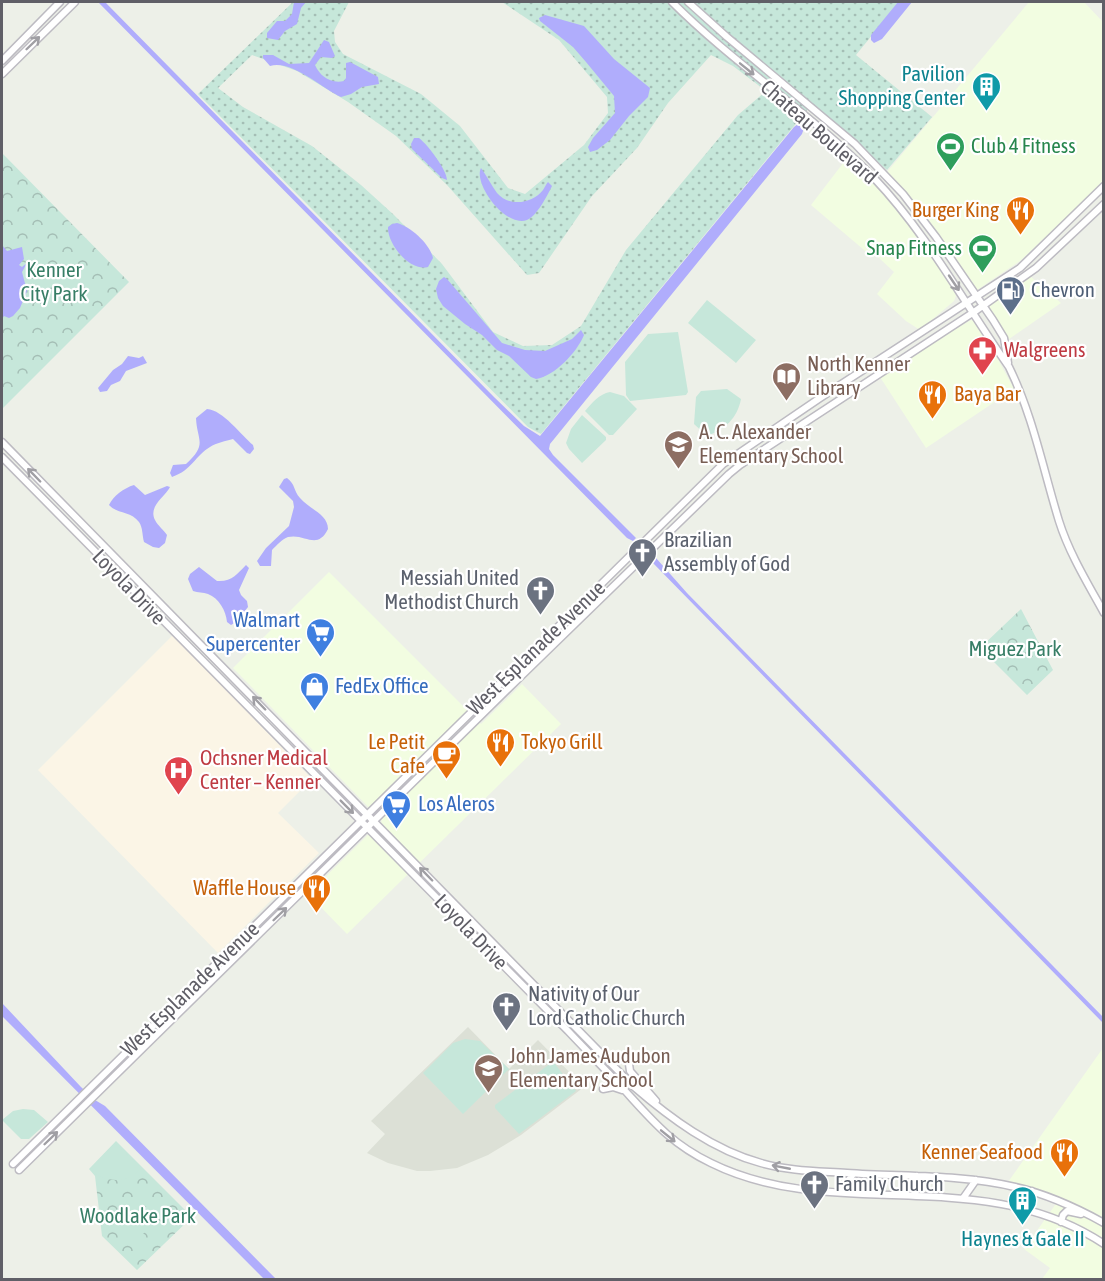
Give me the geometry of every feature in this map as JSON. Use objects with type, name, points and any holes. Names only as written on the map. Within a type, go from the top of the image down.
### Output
[{"type":"main road","points":[[2,61],[60,2]]},
{"type":"main road","points":[[2,74],[75,2]]},
{"type":"main road","name":"Chateau Boulevard","points":[[672,2],[719,46],[847,152],[885,191],[928,243],[1009,367],[1027,409],[1041,451],[1059,524],[1068,546],[1104,613]]},
{"type":"main road","name":"Chateau Boulevard","points":[[688,2],[855,144],[893,183],[936,237],[1004,338],[1009,367]]},
{"type":"main road","points":[[719,46],[727,37]]},
{"type":"main road","points":[[799,112],[807,104]]},
{"type":"main road","points":[[875,180],[883,172]]},
{"type":"main road","points":[[885,191],[893,183]]},
{"type":"main road","name":"West Esplanade Avenue","points":[[13,1164],[714,472],[731,458],[841,384],[1020,268],[1104,186]]},
{"type":"main road","name":"West Esplanade Avenue","points":[[19,1170],[716,486],[740,465],[867,383],[1031,272],[1104,204]]},
{"type":"main road","points":[[1042,263],[1056,244],[1053,235]]},
{"type":"main road","points":[[928,243],[936,237]]},
{"type":"main road","points":[[1031,272],[1029,265],[1043,245]]},
{"type":"main road","points":[[1008,288],[1019,277],[1020,268]]},
{"type":"main road","points":[[936,336],[934,329],[947,315]]},
{"type":"main road","points":[[927,342],[926,334],[933,324]]},
{"type":"main road","points":[[904,358],[918,344],[919,333]]},
{"type":"main road","points":[[993,345],[1004,338]]},
{"type":"main road","points":[[858,373],[856,381],[859,384],[867,383]]},
{"type":"main road","points":[[841,384],[848,384],[850,388],[847,396]]},
{"type":"main road","name":"Loyola Drive","points":[[2,442],[633,1086],[705,1139],[739,1156],[794,1170],[976,1180],[1032,1191],[1063,1202],[1104,1223]]},
{"type":"main road","name":"Loyola Drive","points":[[2,457],[381,840],[628,1094],[649,1119],[671,1138],[711,1163],[766,1183],[841,1192],[964,1197],[1022,1207],[1103,1242]]},
{"type":"main road","points":[[714,472],[717,478],[716,486]]},
{"type":"main road","points":[[49,505],[56,498]]},
{"type":"main road","points":[[682,504],[694,508]]},
{"type":"main road","points":[[69,526],[77,519]]},
{"type":"main road","points":[[125,582],[132,574]]},
{"type":"main road","points":[[509,674],[516,681]]},
{"type":"main road","points":[[228,687],[236,679]]},
{"type":"main road","points":[[475,708],[482,714]]},
{"type":"main road","points":[[444,739],[451,746]]},
{"type":"main road","points":[[413,770],[419,777]]},
{"type":"main road","points":[[381,840],[387,834]]},
{"type":"main road","points":[[629,1064],[630,1071],[661,1107]]},
{"type":"main road","points":[[603,1089],[616,1087],[628,1094]]},
{"type":"main road","points":[[841,1192],[853,1174]]},
{"type":"main road","points":[[902,1194],[917,1176]]},
{"type":"main road","points":[[964,1197],[976,1180]]},
{"type":"main road","points":[[1022,1207],[1032,1191]]},
{"type":"main road","points":[[1061,1222],[1067,1211],[1093,1217]]},
{"type":"shaded area","points":[[98,2],[105,2],[494,397],[524,426],[540,436],[794,127],[798,124],[804,128],[802,134],[550,444],[549,449],[553,455],[636,538],[633,541],[627,538]]},
{"type":"shaded area","points":[[294,2],[306,2],[301,8],[297,24],[285,31],[278,40],[267,38],[267,33],[277,21],[285,21],[292,14]]},
{"type":"shaded area","points":[[898,2],[912,2],[882,39],[874,43],[871,35]]},
{"type":"shaded area","points":[[1029,2],[1084,2],[1103,22],[1103,183],[1020,261],[977,290],[887,172]]},
{"type":"shaded area","points":[[545,15],[584,26],[614,59],[650,88],[648,97],[610,140],[597,150],[590,152],[588,147],[615,113],[614,96],[573,47],[540,21],[539,18]]},
{"type":"shaded area","points":[[324,40],[329,42],[335,56],[321,57],[315,65],[323,76],[334,81],[344,81],[346,63],[350,62],[378,77],[379,84],[362,87],[341,97],[297,71],[278,65],[270,66],[263,58],[263,55],[273,55],[289,64],[309,63]]},
{"type":"shaded area","points":[[414,138],[419,138],[432,152],[441,164],[447,180],[442,178],[412,149],[411,144]]},
{"type":"shaded area","points":[[847,158],[850,158],[889,198],[923,241],[956,296],[954,301],[920,330],[906,321],[877,294],[894,272],[877,256],[870,255],[811,205]]},
{"type":"shaded area","points":[[481,168],[497,193],[514,202],[533,198],[543,190],[548,182],[552,186],[531,218],[518,221],[501,211],[486,193],[480,175]]},
{"type":"shaded area","points":[[397,223],[414,232],[428,247],[433,258],[428,267],[414,265],[407,261],[395,248],[388,227]]},
{"type":"shaded area","points":[[2,245],[7,251],[22,247],[24,259],[19,265],[22,267],[27,263],[22,272],[27,291],[20,308],[13,316],[9,318],[4,316],[2,319]]},
{"type":"shaded area","points":[[1030,276],[1061,303],[1009,339],[988,306]]},
{"type":"shaded area","points":[[444,277],[502,343],[525,350],[545,351],[572,339],[581,330],[584,335],[571,356],[558,368],[543,377],[536,379],[531,377],[509,356],[497,350],[482,335],[443,306],[436,289],[439,281]]},
{"type":"shaded area","points":[[971,320],[976,322],[988,341],[1014,389],[926,448],[880,377],[902,361]]},
{"type":"shaded area","points":[[128,356],[139,358],[143,356],[147,363],[126,371],[120,381],[111,385],[107,391],[100,392],[98,388]]},
{"type":"shaded area","points":[[207,409],[225,418],[253,445],[254,449],[250,454],[247,453],[233,439],[218,443],[205,451],[184,471],[172,477],[170,473],[173,465],[186,464],[197,452],[200,442],[196,418]]},
{"type":"shaded area","points":[[287,478],[300,498],[325,519],[328,529],[320,539],[294,536],[286,538],[272,550],[271,566],[260,566],[257,561],[266,548],[289,526],[294,507],[293,501],[279,487]]},
{"type":"shaded area","points":[[134,485],[145,495],[167,486],[170,487],[155,506],[153,515],[167,535],[165,543],[159,548],[144,542],[141,527],[136,518],[109,505],[119,493]]},
{"type":"shaded area","points":[[653,558],[656,558],[687,593],[1103,1017],[1103,1023],[652,562]]},
{"type":"shaded area","points":[[246,565],[249,568],[239,590],[247,601],[248,607],[231,625],[227,622],[219,602],[208,594],[193,591],[188,579],[190,574],[199,567],[217,581],[227,580],[234,577]]},
{"type":"shaded area","points":[[329,572],[481,724],[522,684],[561,724],[347,934],[308,894],[382,821],[233,668]]},
{"type":"shaded area","name":"Ochsner Medical Center – Kenner","points":[[173,635],[312,779],[278,813],[319,853],[218,953],[38,770]]},
{"type":"shaded area","points":[[2,1003],[81,1087],[105,1106],[276,1279],[264,1279],[2,1016]]},
{"type":"shaded area","name":"John James Audubon Elementary School","points":[[468,1027],[509,1069],[538,1040],[584,1087],[521,1135],[488,1155],[457,1168],[417,1171],[388,1163],[367,1153],[385,1134],[371,1121]]},
{"type":"shaded area","points":[[1103,1048],[1103,1279],[1042,1279],[1050,1268],[1024,1249],[1060,1198],[1008,1182]]},
{"type":"green space","points":[[293,2],[349,2],[334,31],[335,42],[343,54],[421,94],[460,126],[508,188],[525,194],[584,145],[608,113],[607,97],[559,40],[502,2],[899,2],[856,55],[932,117],[887,170],[812,104],[541,434],[528,427],[198,94]],"holes":[[[252,55],[297,71],[348,102],[396,136],[447,185],[527,275],[539,273],[592,196],[637,148],[668,103],[711,55],[733,66],[766,91],[738,115],[626,250],[581,326],[552,345],[523,346],[493,332],[442,264],[361,185],[312,146],[243,107],[218,88]]]},
{"type":"green space","name":"Kenner City Park","points":[[2,153],[129,282],[2,409]]},
{"type":"green space","points":[[707,300],[756,340],[736,363],[688,323]]},
{"type":"green space","points":[[678,332],[688,392],[686,395],[630,401],[626,395],[625,362],[648,334]]},
{"type":"green space","points":[[727,389],[741,399],[737,412],[725,426],[707,436],[694,424],[696,397],[701,391]]},
{"type":"green space","points":[[610,392],[624,396],[637,409],[613,435],[609,435],[585,411],[599,397]]},
{"type":"green space","points":[[582,415],[606,437],[606,440],[582,463],[566,443],[571,429]]},
{"type":"green space","name":"Miguez Park","points":[[1021,609],[1053,670],[1027,695],[980,648]]},
{"type":"green space","points":[[465,1039],[480,1041],[509,1069],[463,1114],[423,1073],[453,1043]]},
{"type":"green space","points":[[551,1063],[555,1064],[576,1091],[519,1134],[495,1108],[495,1105]]},
{"type":"green space","points":[[34,1110],[48,1122],[29,1139],[21,1139],[2,1120],[13,1111]]},
{"type":"green space","name":"Woodlake Park","points":[[116,1141],[192,1217],[137,1270],[102,1236],[95,1176],[89,1169]]},
{"type":"green space","points":[[115,1143],[139,1166],[139,1170],[134,1175],[121,1180],[101,1177],[90,1169]]},
{"type":"green space","points":[[134,1205],[147,1207],[160,1217],[135,1242],[132,1242],[110,1220],[109,1215],[120,1207]]},
{"type":"place","name":"Pavilion Shopping Center","points":[[986,112]]},
{"type":"place","name":"Club 4 Fitness","points":[[950,172]]},
{"type":"place","name":"Burger King","points":[[1020,236]]},
{"type":"place","name":"Snap Fitness","points":[[983,274]]},
{"type":"place","name":"Chevron","points":[[1010,316]]},
{"type":"place","name":"Walgreens","points":[[983,376]]},
{"type":"place","name":"North Kenner Library","points":[[786,402]]},
{"type":"place","name":"Baya Bar","points":[[933,420]]},
{"type":"place","name":"A. C. Alexander Elementary School","points":[[678,470]]},
{"type":"place","name":"Brazilian Assembly of God","points":[[643,578]]},
{"type":"place","name":"Messiah United Methodist Church","points":[[540,616]]},
{"type":"place","name":"Walmart Supercenter","points":[[321,658]]},
{"type":"place","name":"FedEx Office","points":[[314,712]]},
{"type":"place","name":"Tokyo Grill","points":[[500,768]]},
{"type":"place","name":"Le Petit Cafe","points":[[446,780]]},
{"type":"place","name":"Ochsner Medical Center – Kenner","points":[[179,796]]},
{"type":"place","name":"Los Aleros","points":[[397,830]]},
{"type":"place","name":"Waffle House","points":[[317,914]]},
{"type":"place","name":"Nativity of Our Lord Catholic Church","points":[[507,1032]]},
{"type":"place","name":"John James Audubon Elementary School","points":[[488,1094]]},
{"type":"place","name":"Kenner Seafood","points":[[1064,1178]]},
{"type":"place","name":"Family Church","points":[[814,1210]]},
{"type":"place","name":"Haynes & Gale II","points":[[1023,1226]]}]
